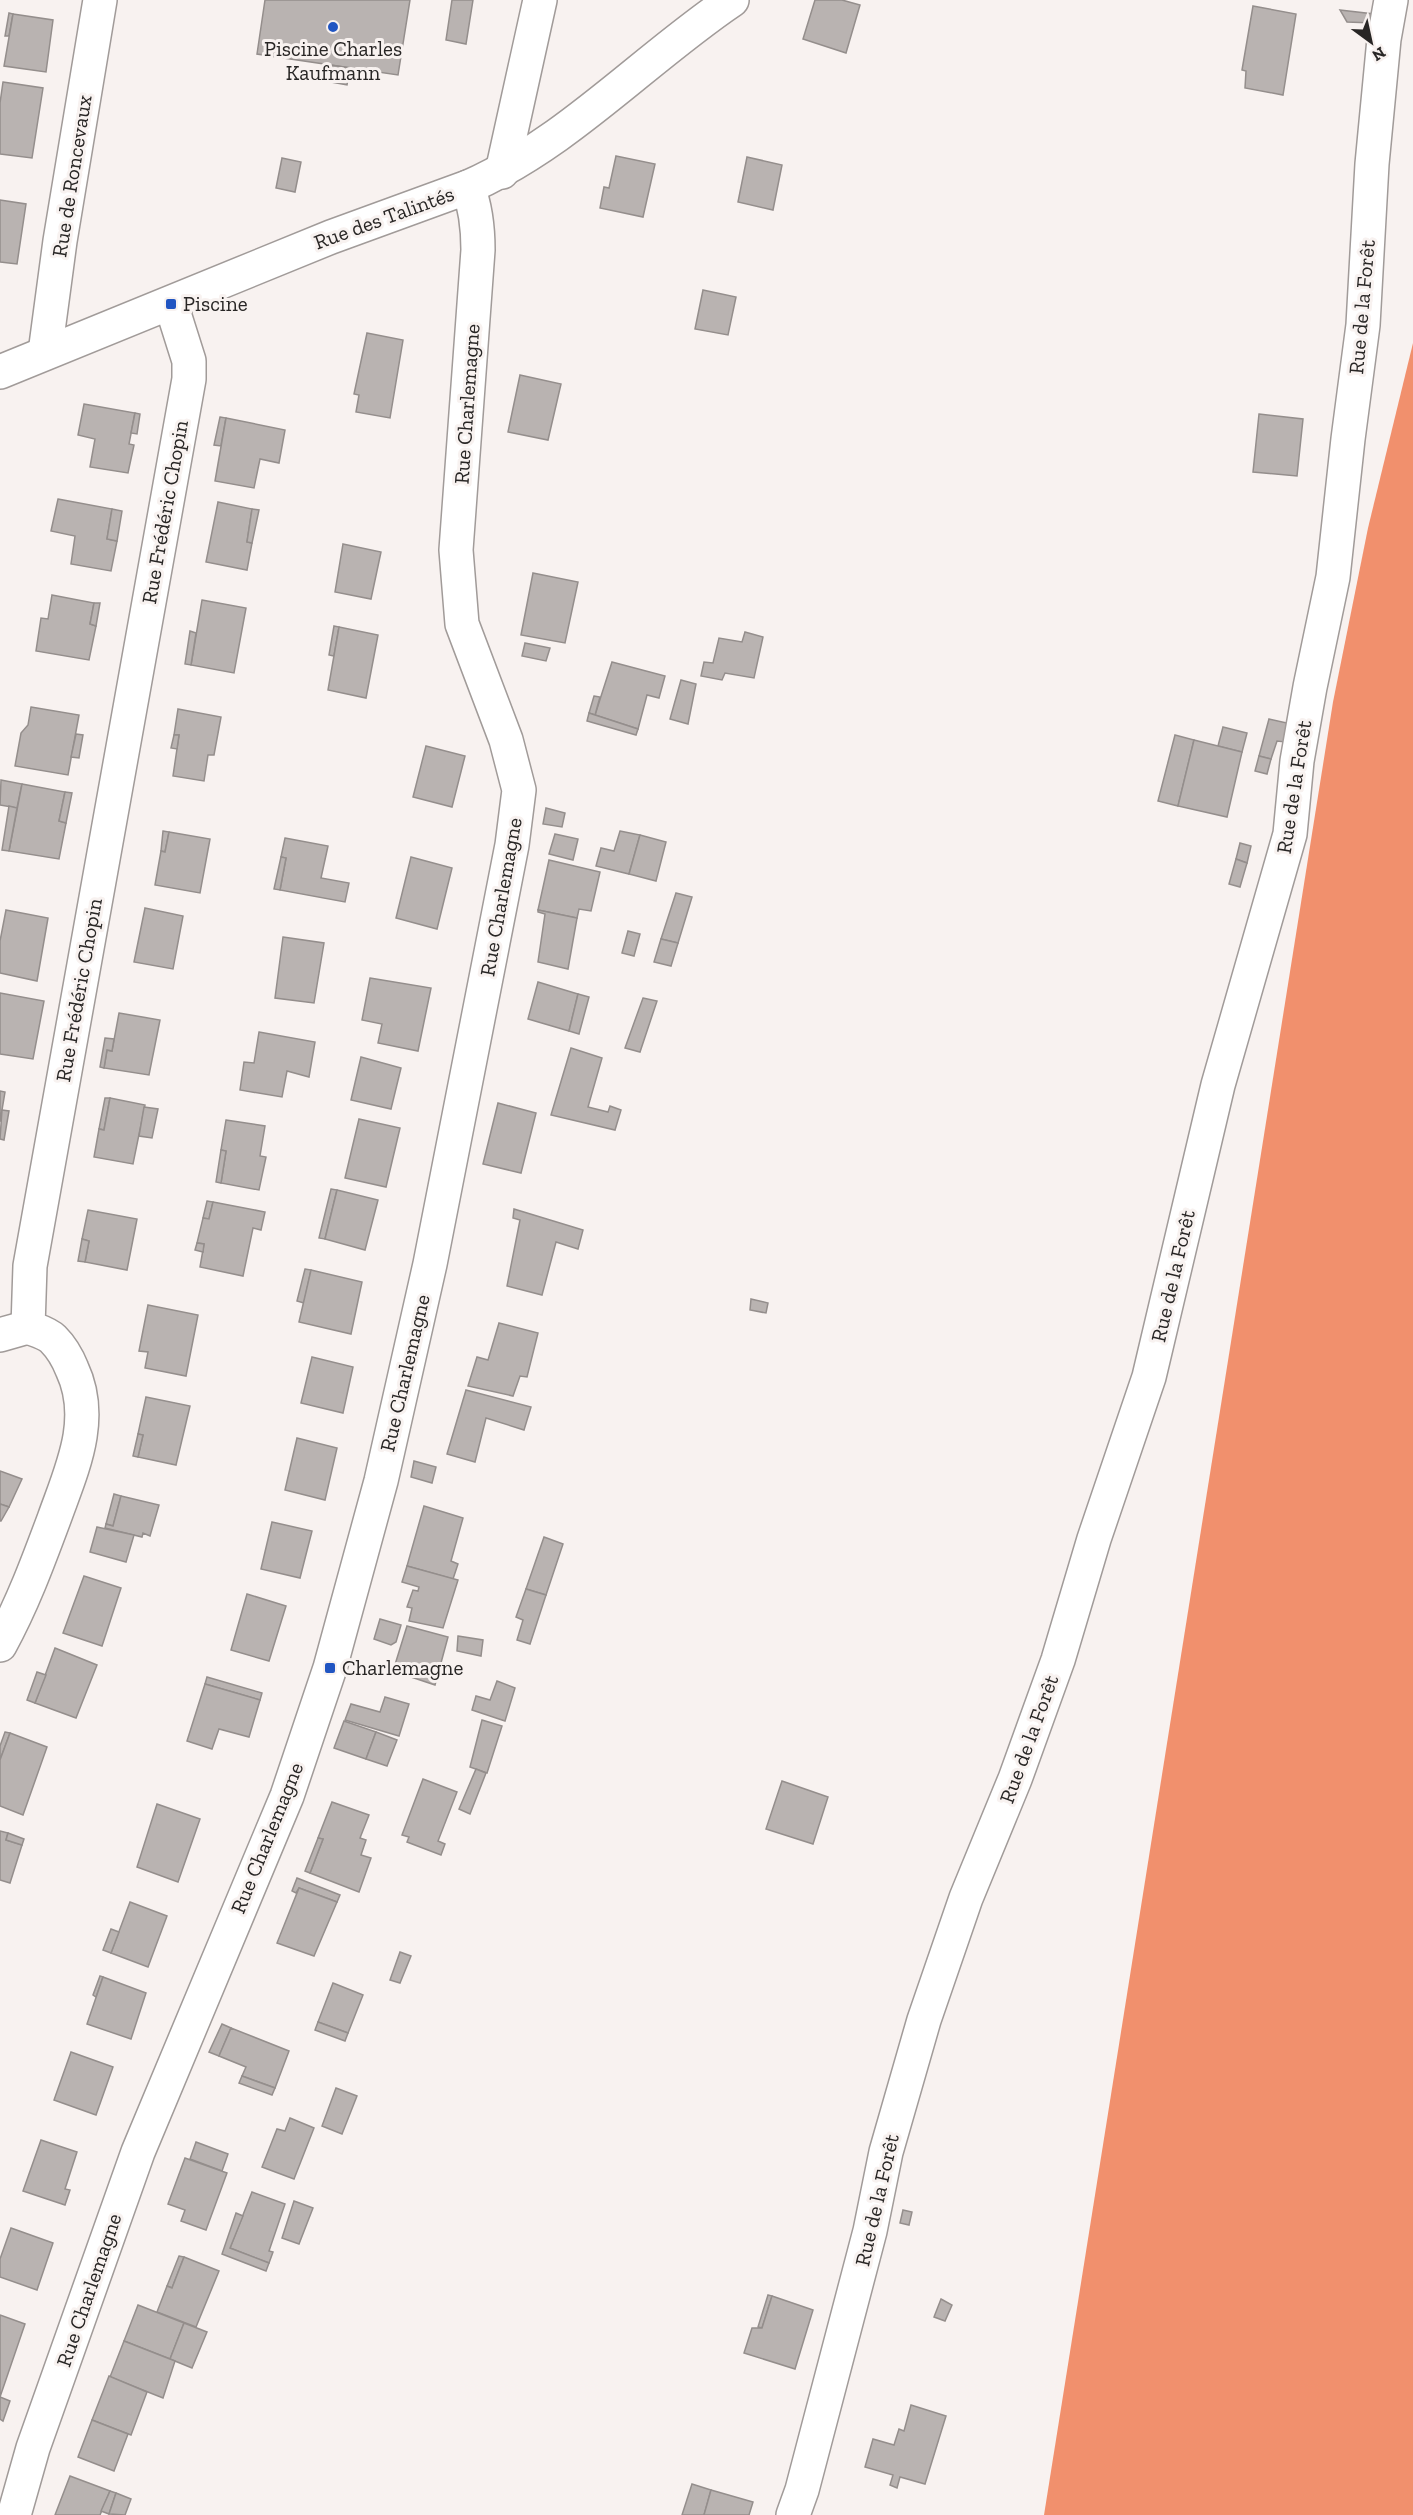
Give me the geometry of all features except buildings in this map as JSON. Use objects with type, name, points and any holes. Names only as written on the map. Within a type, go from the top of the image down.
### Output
[{"type":"street","name":"Rue de Roncevaux","points":[[45,353],[60,241],[100,0]]},
{"type":"street","points":[[502,172],[540,0]]},
{"type":"street","name":"Rue des Talintés","points":[[0,372],[331,237],[468,187],[502,172],[546,144],[703,19],[732,0]]},
{"type":"street","name":"Rue de la Forêt","points":[[793,2515],[802,2490],[850,2312],[886,2152],[924,2020],[966,1898],[1015,1779],[1058,1660],[1094,1539],[1149,1377],[1218,1085],[1290,834],[1297,761],[1333,577],[1363,325],[1372,164],[1384,39],[1391,0]]},
{"type":"street","name":"Rue Charlemagne","points":[[14,2515],[33,2448],[138,2152],[286,1796],[330,1668],[381,1481],[430,1264],[489,968],[512,845],[519,790],[506,740],[462,624],[456,550],[478,250],[474,201],[468,187]]},
{"type":"street","name":"Rue Frédéric Chopin","points":[[0,1646],[19,1610],[54,1518],[79,1449],[84,1416],[78,1382],[67,1359],[52,1338],[14,1331],[30,1266],[189,379],[189,361],[171,304]]},
{"type":"shaded area","points":[[1413,343],[1413,2515],[1044,2515],[1333,702],[1368,528]]},
{"type":"place","name":"Piscine Charles Kaufmann","points":[[333,27]]},
{"type":"place","name":"Piscine","points":[[171,304]]},
{"type":"place","name":"Charlemagne","points":[[330,1668]]}]
